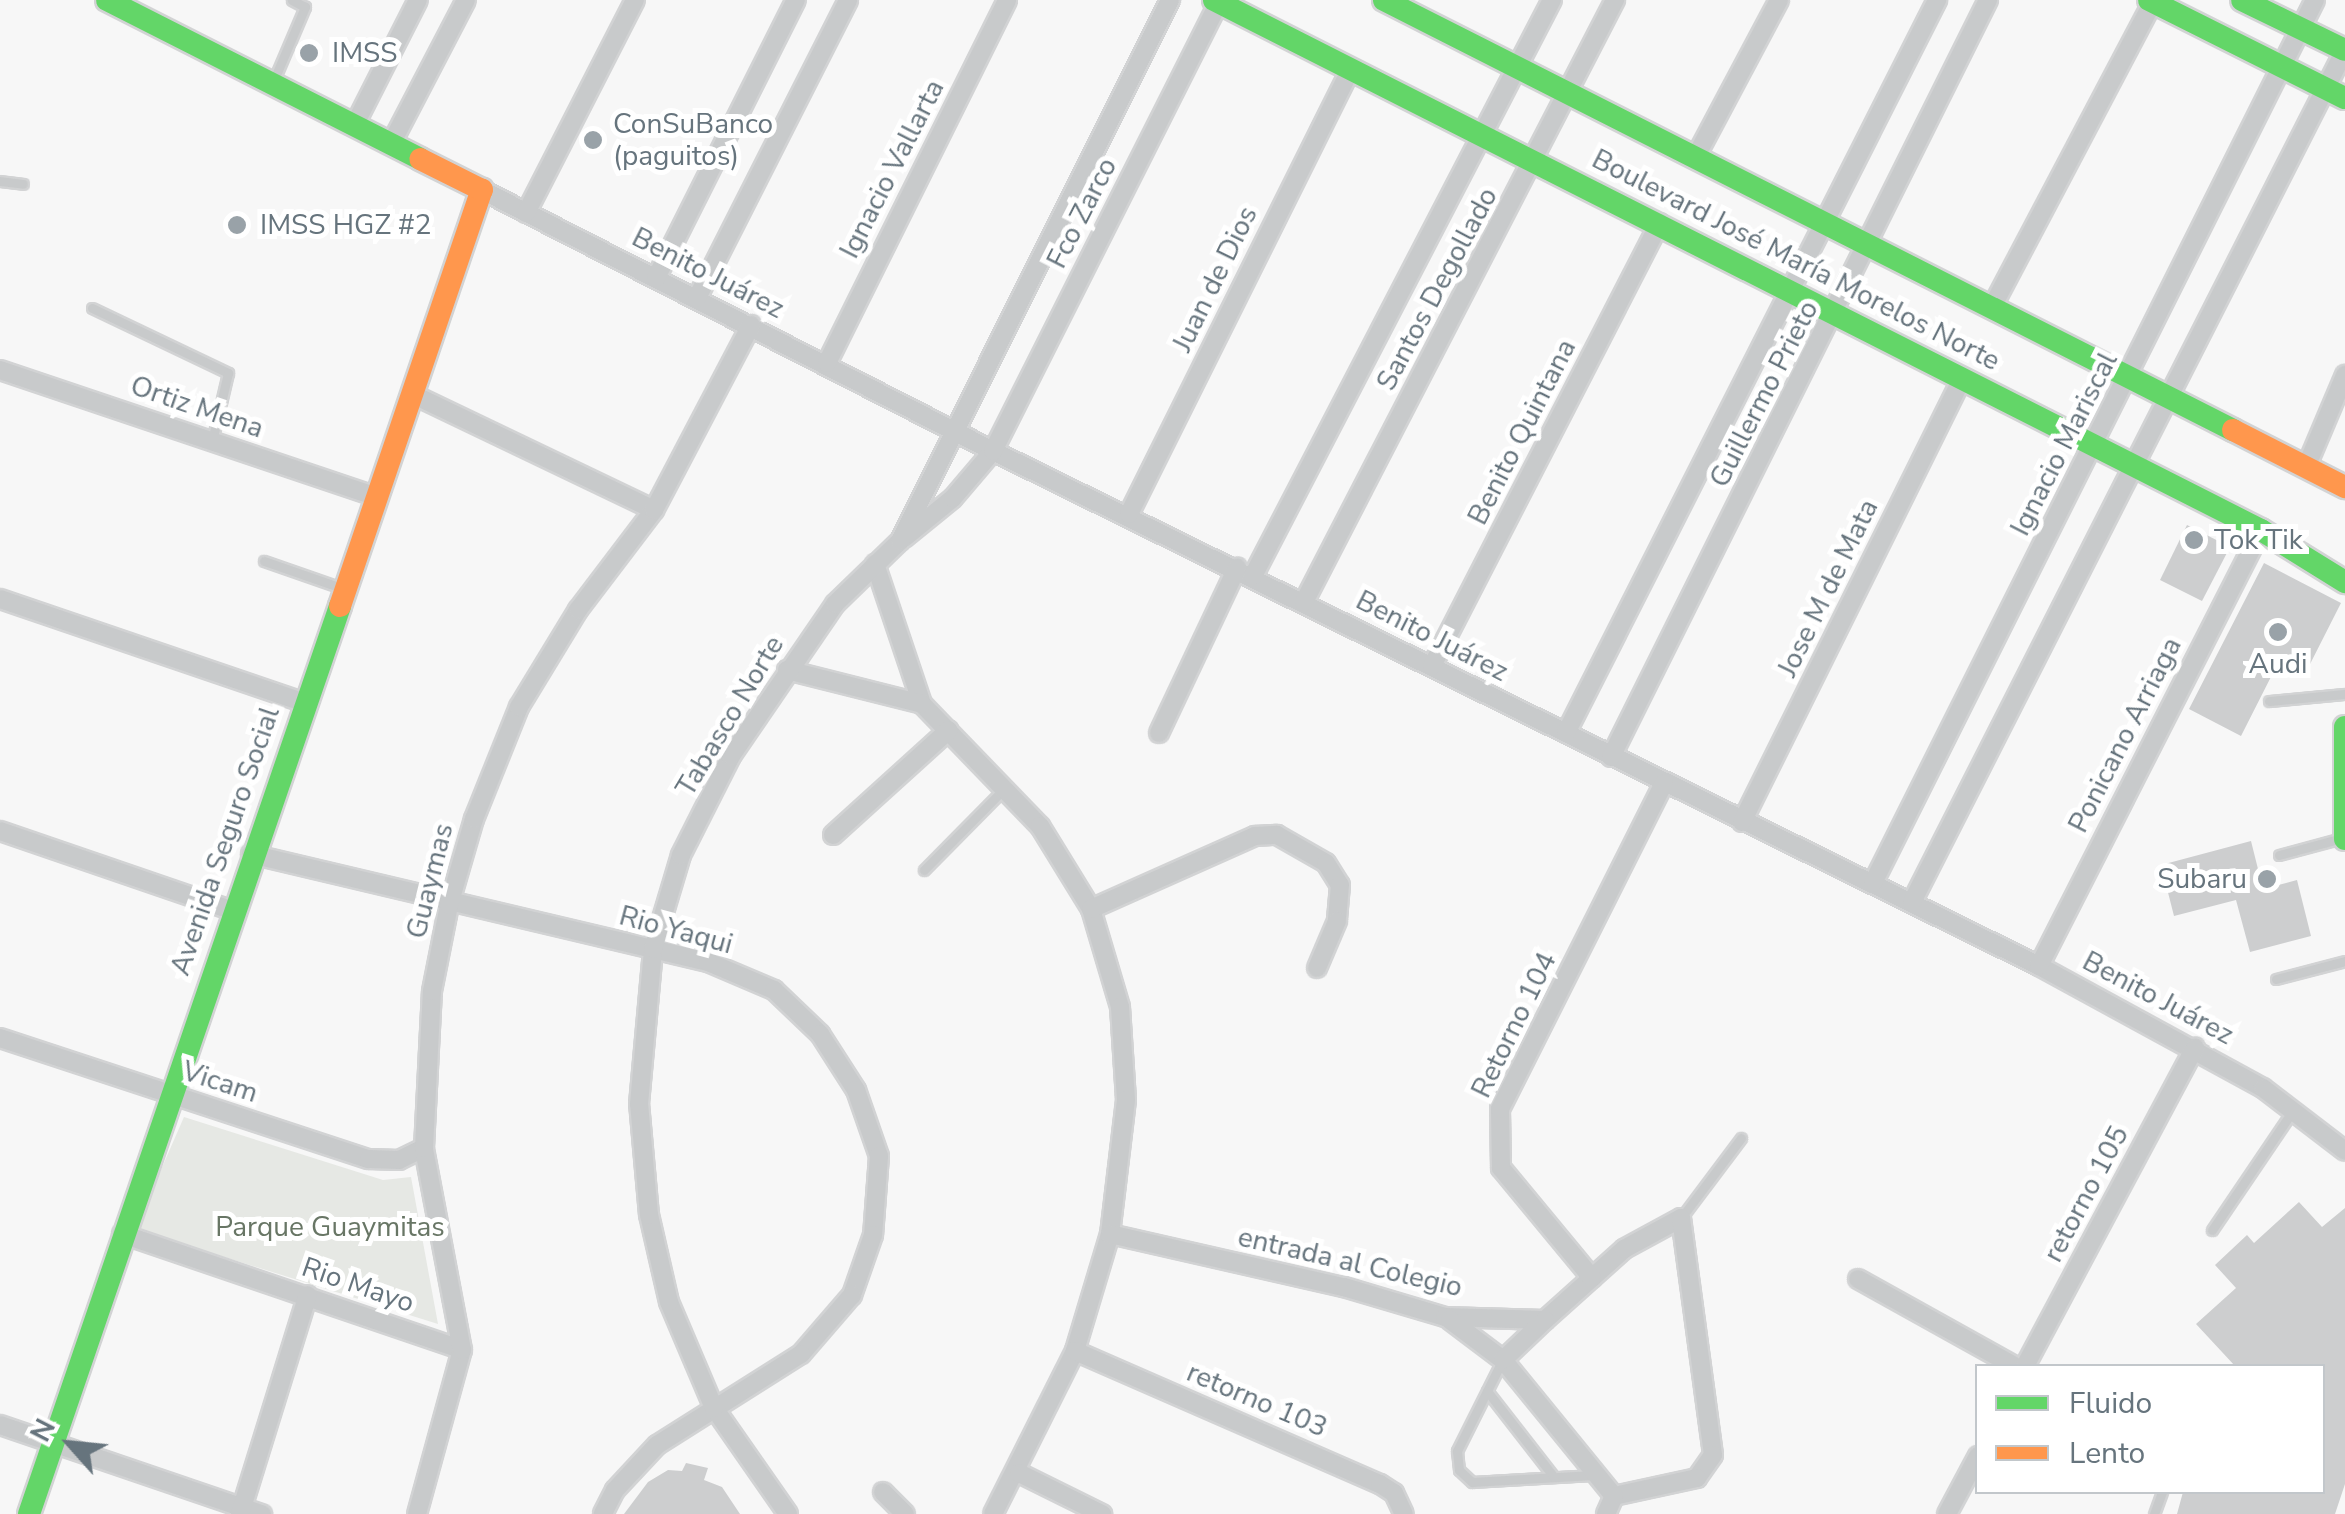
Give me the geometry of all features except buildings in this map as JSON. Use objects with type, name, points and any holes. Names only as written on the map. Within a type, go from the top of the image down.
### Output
[{"type":"main road","points":[[106,0],[482,190]]},
{"type":"main road","name":"Boulevard José María Morelos Norte","points":[[1384,0],[2345,487]]},
{"type":"main road","points":[[2242,0],[2345,50]]},
{"type":"main road","name":"Boulevard José María Morelos Norte","points":[[1218,1],[2132,464],[2260,530],[2345,582]]},
{"type":"main road","points":[[2151,1],[2336,94]]},
{"type":"main road","name":"Avenida Seguro Social","points":[[29,1514],[251,854],[482,190]]},
{"type":"main road","points":[[2345,727],[2345,838]]},
{"type":"street","points":[[354,126],[418,0]]},
{"type":"street","points":[[392,144],[466,0]]},
{"type":"street","points":[[526,212],[635,0]]},
{"type":"street","points":[[656,278],[796,0]]},
{"type":"street","points":[[697,298],[848,0]]},
{"type":"street","name":"Ignacio Vallarta","points":[[826,363],[1008,0]]},
{"type":"street","name":"Fco Zarco","points":[[952,430],[1170,0]]},
{"type":"street","name":"Santos Degollado","points":[[1158,733],[1552,0]]},
{"type":"street","name":"Santos Degollado","points":[[1304,602],[1536,161],[1615,0]]},
{"type":"street","points":[[1694,158],[1779,0]]},
{"type":"street","name":"Guillermo Prieto","points":[[1566,734],[1820,224],[1937,0]]},
{"type":"street","name":"Guillermo Prieto","points":[[1610,757],[1836,314],[1988,0]]},
{"type":"street","name":"Ignacio Mariscal","points":[[1872,882],[2128,380],[2315,0]]},
{"type":"street","name":"Fco Zarco","points":[[900,541],[953,498],[993,451],[1218,1]]},
{"type":"street","points":[[1991,310],[2151,1]]},
{"type":"street","points":[[1912,902],[2167,397],[2336,94],[2345,50]]},
{"type":"street","name":"Juan de Dios","points":[[1129,514],[1351,68]]},
{"type":"street","name":"Benito Juárez","points":[[482,190],[993,451],[1129,514],[1610,757],[2039,966],[2195,1048],[2294,1109],[2345,1151]]},
{"type":"street","name":"Benito Quintana","points":[[1432,666],[1660,223]]},
{"type":"street","name":"Guaymas","points":[[417,1514],[462,1350],[424,1148],[432,991],[449,905],[474,818],[520,707],[578,610],[654,510],[751,325]]},
{"type":"street","name":"Ortiz Mena","points":[[0,370],[377,496]]},
{"type":"street","points":[[2307,466],[2345,376]]},
{"type":"street","name":"Jose M de Mata","points":[[1742,822],[1962,379]]},
{"type":"street","points":[[412,394],[654,510]]},
{"type":"street","name":"Tabasco Norte","points":[[788,1514],[714,1408],[668,1302],[649,1215],[639,1104],[653,949],[682,855],[731,756],[835,604],[900,541],[952,430]]},
{"type":"street","name":"Ponicano Arriaga","points":[[2039,966],[2260,530]]},
{"type":"street","points":[[875,564],[922,704],[1040,826],[1091,909],[1120,1007],[1126,1100],[1110,1234],[1075,1352],[1019,1473],[994,1514]]},
{"type":"street","points":[[0,600],[305,703]]},
{"type":"street","points":[[788,670],[922,704]]},
{"type":"street","points":[[833,834],[949,730]]},
{"type":"street","name":"Retorno 104","points":[[1592,1278],[1501,1168],[1500,1109],[1664,783]]},
{"type":"street","points":[[0,831],[232,910]]},
{"type":"street","points":[[1091,909],[1254,836],[1278,835],[1326,863],[1340,885],[1337,921],[1316,968]]},
{"type":"street","name":"Rio Yaqui","points":[[251,854],[449,905],[708,962],[774,990],[820,1034],[856,1090],[879,1156],[874,1235],[852,1295],[801,1354],[657,1445],[615,1490],[603,1514]]},
{"type":"street","name":"Vicam","points":[[0,1038],[368,1159],[400,1160],[424,1148]]},
{"type":"street","name":"retorno 105","points":[[2026,1364],[2195,1048]]},
{"type":"street","points":[[1446,1318],[1503,1360],[1596,1475],[1610,1505],[1684,1482],[1707,1467],[1715,1441],[1681,1218],[1658,1225],[1592,1278],[1503,1360]]},
{"type":"street","name":"Rio Mayo","points":[[122,1234],[462,1350]]},
{"type":"street","name":"entrada al Colegio","points":[[1110,1234],[1344,1287],[1446,1318],[1544,1320]]},
{"type":"street","points":[[1858,1279],[2010,1364]]},
{"type":"street","points":[[241,1510],[308,1296]]},
{"type":"street","name":"retorno 103","points":[[1075,1352],[1380,1484],[1394,1494],[1404,1514]]},
{"type":"street","points":[[0,1425],[262,1514]]},
{"type":"street","points":[[1947,1514],[1975,1462]]},
{"type":"street","points":[[1019,1473],[1102,1514]]},
{"type":"street","points":[[883,1492],[905,1514]]},
{"type":"lane","points":[[272,84],[306,7],[292,0]]},
{"type":"lane","points":[[0,181],[22,184]]},
{"type":"lane","points":[[92,308],[228,374],[212,441]]},
{"type":"lane","points":[[264,561],[345,589]]},
{"type":"lane","points":[[2269,701],[2345,694]]},
{"type":"lane","points":[[924,870],[1005,788]]},
{"type":"lane","points":[[2279,855],[2345,838]]},
{"type":"lane","points":[[2276,979],[2345,962]]},
{"type":"lane","points":[[2212,1230],[2294,1109]]},
{"type":"lane","points":[[1681,1218],[1741,1138]]},
{"type":"lane","points":[[1503,1360],[1458,1451],[1458,1470],[1472,1482],[1596,1475]]},
{"type":"lane","points":[[1487,1391],[1554,1477]]},
{"type":"green space","name":"Parque Guaymitas","points":[[184,1117],[383,1180],[411,1177],[438,1324],[135,1229]]},
{"type":"traffic: fast","points":[[107,0],[420,159]]},
{"type":"traffic: fast","points":[[1214,0],[2261,530],[2345,582]]},
{"type":"traffic: fast","points":[[1384,0],[2233,430]]},
{"type":"traffic: fast","points":[[2149,0],[2345,98]]},
{"type":"traffic: fast","points":[[2242,0],[2345,50]]},
{"type":"traffic: fast","points":[[29,1514],[340,606]]},
{"type":"traffic: fast","points":[[2345,727],[2345,839]]},
{"type":"traffic: slow","points":[[340,606],[482,190],[420,159]]},
{"type":"traffic: slow","points":[[2233,430],[2345,487]]},
{"type":"place","name":"IMSS","points":[[309,53]]},
{"type":"place","name":"ConSuBanco (paguitos)","points":[[593,140]]},
{"type":"place","name":"IMSS HGZ #2","points":[[237,225]]},
{"type":"place","name":"Tok Tik","points":[[2194,540]]},
{"type":"place","name":"Audi","points":[[2278,632]]},
{"type":"place","name":"Subaru","points":[[2267,879]]}]
